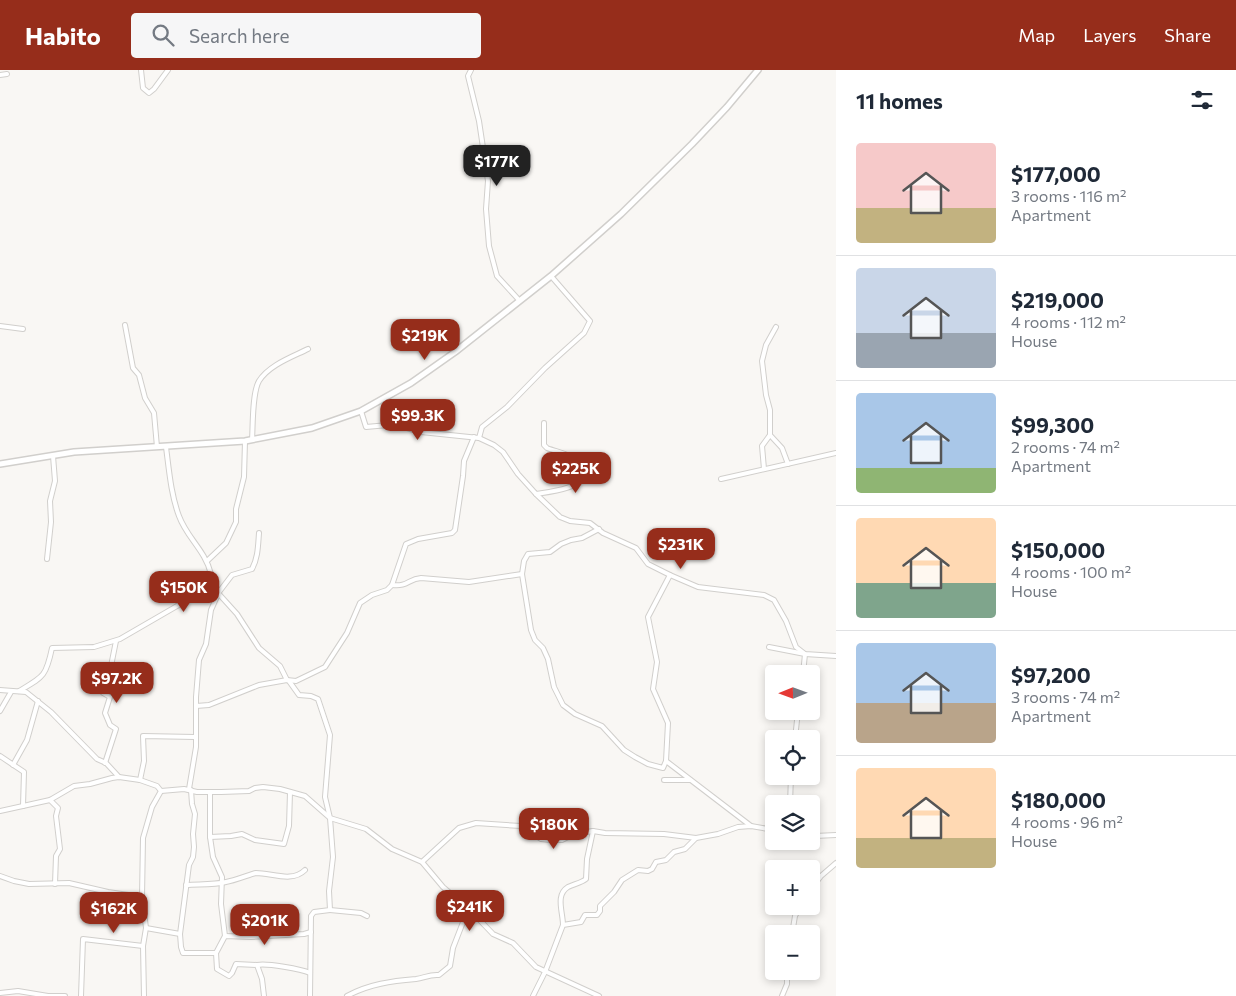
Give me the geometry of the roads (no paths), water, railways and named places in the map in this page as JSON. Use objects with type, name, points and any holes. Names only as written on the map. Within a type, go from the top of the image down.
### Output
[{"type":"street","points":[[141,70],[143,88],[149,93],[168,70]]},
{"type":"street","points":[[471,70],[468,76],[479,121],[488,181],[486,209],[489,246],[497,276],[519,300]]},
{"type":"street","points":[[0,464],[74,452],[245,442],[312,428],[360,411],[418,378],[456,352],[551,276],[621,214],[685,151],[728,107],[758,70]]},
{"type":"street","points":[[0,74],[7,74]]},
{"type":"street","points":[[479,438],[482,427],[507,407],[545,368],[584,333],[590,322],[551,276]]},
{"type":"street","points":[[125,325],[133,368],[139,375],[146,398],[154,413],[157,447]]},
{"type":"street","points":[[0,326],[23,329]]},
{"type":"street","points":[[764,470],[762,446],[770,435],[770,410],[766,395],[762,361],[766,345],[776,327]]},
{"type":"street","points":[[252,440],[255,393],[259,381],[277,364],[308,349]]},
{"type":"street","points":[[360,411],[366,427],[400,426],[421,432],[474,437],[494,444],[503,452],[518,474],[536,494],[560,517],[570,521],[590,522],[603,533],[636,548],[648,564],[698,587],[764,595],[774,600],[786,621],[796,647],[805,654]]},
{"type":"street","points":[[536,494],[565,489],[575,484],[582,478],[584,473],[579,461],[544,445],[544,423]]},
{"type":"street","points":[[770,435],[782,448],[788,464]]},
{"type":"street","points":[[196,706],[209,704],[258,685],[288,680],[296,681],[325,667],[347,633],[360,603],[372,595],[386,590],[392,584],[406,544],[418,539],[452,533],[455,530],[464,461],[474,437]]},
{"type":"street","points":[[207,561],[226,543],[236,522],[236,509],[244,477],[245,442]]},
{"type":"street","points":[[19,691],[44,675],[52,648],[94,647],[116,641],[177,606],[201,589],[210,574],[207,561],[179,517],[172,490],[166,447]]},
{"type":"street","points":[[720,479],[836,453]]},
{"type":"street","points":[[47,559],[51,522],[50,500],[55,481],[52,456]]},
{"type":"street","points":[[599,529],[582,538],[561,544],[550,552],[528,554],[524,561],[522,574],[531,630],[535,640],[543,648],[548,659],[554,687],[563,705],[575,714],[602,726],[624,750],[648,764],[663,768],[666,761],[668,723],[653,689],[657,662],[648,617],[670,575]]},
{"type":"street","points":[[216,953],[183,952],[180,948],[186,885],[194,847],[195,814],[190,789],[196,747],[199,660],[206,644],[211,610],[218,593],[232,575],[252,569],[259,548],[259,533]]},
{"type":"street","points":[[392,584],[402,586],[416,578],[469,582],[522,574]]},
{"type":"street","points":[[218,593],[237,614],[259,648],[280,666],[299,695],[312,696],[318,699],[330,735],[325,797],[330,818],[333,857],[329,891],[330,910]]},
{"type":"street","points":[[105,762],[116,729],[110,725],[105,713],[110,697],[103,693],[102,689],[111,666],[116,641]]},
{"type":"street","points":[[770,647],[805,654],[836,656]]},
{"type":"street","points":[[804,665],[805,654]]},
{"type":"street","points":[[0,690],[26,692],[51,712],[97,759],[105,762],[119,777]]},
{"type":"street","points":[[0,711],[11,692]]},
{"type":"street","points":[[12,765],[26,740],[38,701]]},
{"type":"street","points":[[140,780],[144,758],[143,736],[195,736]]},
{"type":"street","points":[[0,756],[24,772],[22,806]]},
{"type":"street","points":[[666,761],[751,826]]},
{"type":"street","points":[[0,811],[50,800],[74,786],[119,777],[140,780],[156,786],[161,791],[190,789],[210,792],[249,791],[263,787],[305,796],[330,818],[366,829],[392,849],[422,862],[443,887],[471,911],[493,934],[509,940],[536,967],[599,996]]},
{"type":"street","points":[[664,780],[690,780]]},
{"type":"street","points":[[144,996],[143,946],[146,928],[142,898],[143,838],[152,807],[161,791]]},
{"type":"street","points":[[210,792],[210,838],[213,857],[220,870],[223,883],[221,904],[225,936],[216,953],[217,969],[229,976],[236,964],[266,965],[303,970],[310,973]]},
{"type":"street","points":[[210,838],[242,834],[255,840],[284,844],[289,826],[290,792]]},
{"type":"street","points":[[50,800],[58,808],[56,816],[60,849],[56,856],[55,884]]},
{"type":"street","points":[[422,862],[459,828],[476,823],[521,826],[541,839],[550,840],[562,840],[574,834],[593,831],[664,834],[696,838],[718,834],[738,827],[751,826],[765,828]]},
{"type":"street","points":[[534,996],[563,925],[561,896],[567,888],[586,879],[587,859],[593,831]]},
{"type":"street","points":[[820,836],[836,836]]},
{"type":"street","points":[[563,925],[581,922],[585,915],[597,915],[600,911],[600,906],[614,892],[622,880],[638,870],[648,871],[652,869],[656,862],[666,860],[674,852],[685,849],[696,838]]},
{"type":"street","points":[[820,877],[836,863]]},
{"type":"street","points":[[186,885],[223,883],[248,877],[255,873],[284,877],[299,875],[305,870]]},
{"type":"street","points":[[0,876],[29,884],[69,883],[142,898]]},
{"type":"street","points":[[310,996],[311,916],[314,912],[330,910],[361,913],[367,916]]},
{"type":"street","points":[[347,996],[381,983],[416,979],[432,974],[439,975],[450,966],[453,948],[465,918],[471,911]]},
{"type":"street","points":[[146,928],[180,934]]},
{"type":"street","points":[[225,936],[257,937],[311,932]]},
{"type":"street","points":[[81,996],[83,939],[143,946]]},
{"type":"street","points":[[257,965],[262,979],[264,996]]},
{"type":"street","points":[[782,996],[788,984],[788,980]]},
{"type":"street","points":[[0,993],[18,991],[48,996],[65,996]]}]
